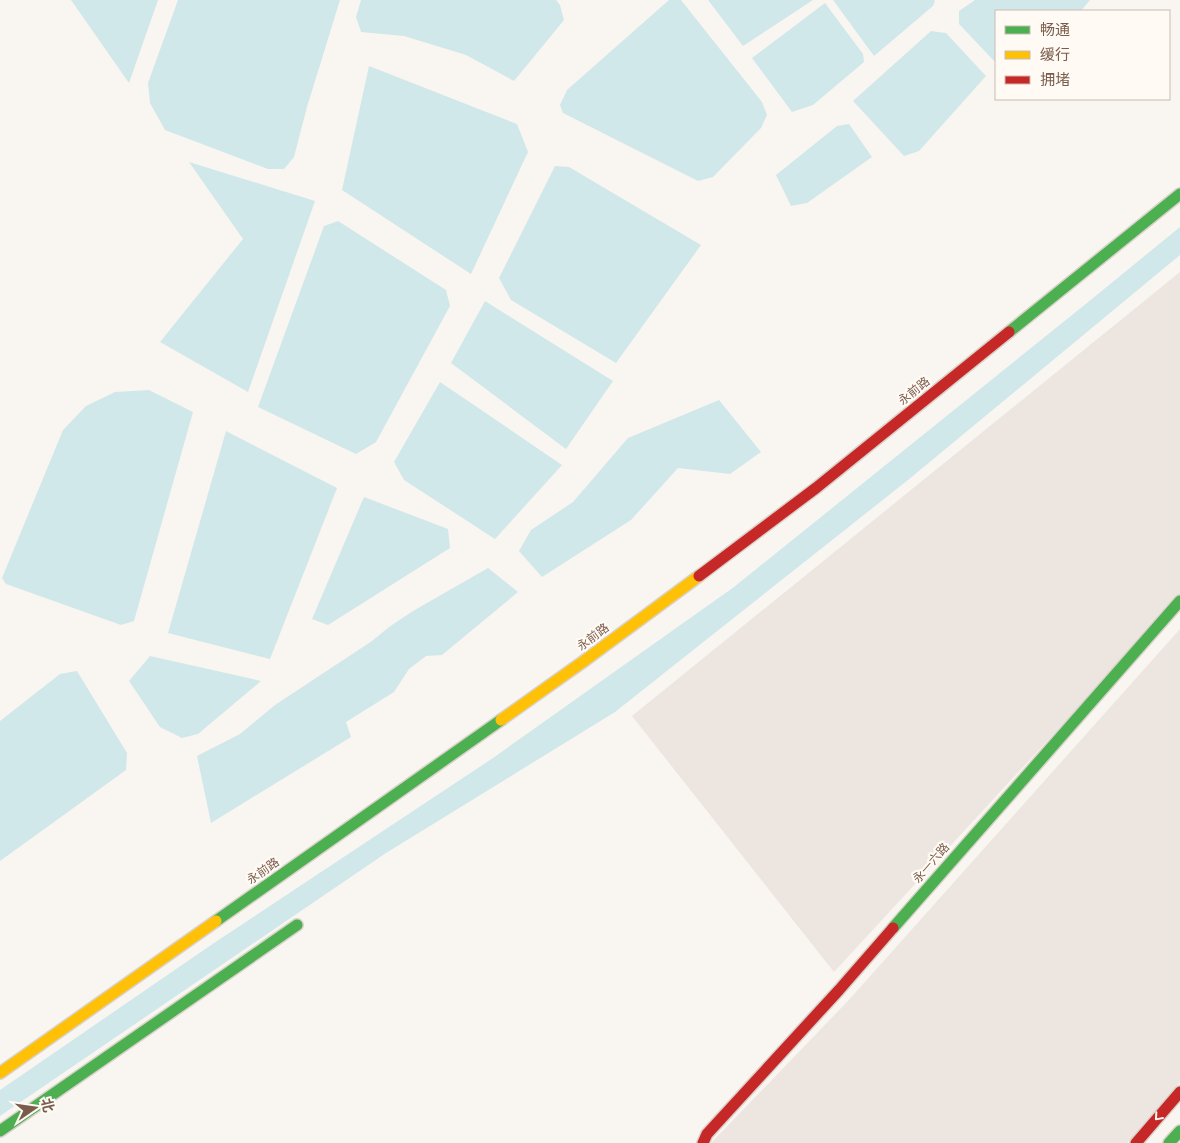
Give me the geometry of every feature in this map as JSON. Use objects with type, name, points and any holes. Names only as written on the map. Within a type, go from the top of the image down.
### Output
[{"type":"street","name":"永前路","points":[[0,1073],[584,661],[816,488],[1180,194]]},
{"type":"street","name":"永一六路","points":[[702,1143],[707,1134],[839,990],[1180,601]]},
{"type":"street","points":[[0,1131],[297,925]]},
{"type":"street","points":[[1136,1143],[1180,1092]]},
{"type":"street","points":[[1169,1143],[1180,1131]]},
{"type":"shaded area","points":[[1180,272],[1180,597],[834,972],[632,716]]},
{"type":"shaded area","points":[[1180,629],[1180,1082],[1127,1143],[711,1143],[847,1002]]},
{"type":"water","points":[[71,0],[158,0],[129,83]]},
{"type":"water","points":[[178,0],[340,0],[307,107],[294,157],[284,169],[268,169],[165,130],[150,103],[148,83]]},
{"type":"water","points":[[361,0],[556,0],[560,5],[564,20],[514,81],[466,55],[404,36],[361,32],[356,17]]},
{"type":"water","points":[[669,0],[681,0],[762,102],[767,115],[761,128],[713,177],[698,181],[563,113],[560,105],[567,90]]},
{"type":"water","points":[[708,0],[813,0],[743,46]]},
{"type":"water","points":[[833,0],[935,1],[933,6],[874,56]]},
{"type":"water","points":[[975,0],[1090,0],[1082,10],[995,10],[995,62],[959,24],[959,11]]},
{"type":"water","points":[[825,3],[863,54],[864,62],[813,105],[792,112],[752,58]]},
{"type":"water","points":[[931,31],[946,33],[986,76],[919,151],[904,156],[853,101]]},
{"type":"water","points":[[369,66],[517,124],[528,152],[471,274],[342,190]]},
{"type":"water","points":[[849,124],[872,157],[807,203],[791,206],[776,175],[837,126]]},
{"type":"water","points":[[189,162],[315,201],[248,392],[160,342],[243,239]]},
{"type":"water","points":[[555,166],[569,167],[701,245],[616,363],[511,300],[499,278]]},
{"type":"water","points":[[338,221],[446,290],[450,306],[376,442],[356,454],[258,407],[324,226]]},
{"type":"water","points":[[1180,227],[1180,255],[908,480],[615,712],[386,853],[0,1116],[0,1090],[214,943],[493,758],[734,587]]},
{"type":"water","points":[[485,301],[613,381],[566,449],[451,363]]},
{"type":"water","points":[[440,382],[562,465],[495,539],[404,480],[394,462]]},
{"type":"water","points":[[149,390],[193,412],[134,621],[121,625],[6,584],[2,578],[63,430],[86,406],[115,392]]},
{"type":"water","points":[[719,400],[761,452],[730,474],[678,468],[631,520],[542,577],[519,551],[531,530],[573,502],[628,438]]},
{"type":"water","points":[[226,431],[337,488],[270,659],[168,633]]},
{"type":"water","points":[[364,497],[448,529],[450,548],[328,625],[312,619]]},
{"type":"water","points":[[488,568],[518,592],[442,655],[426,656],[409,669],[394,692],[346,722],[351,737],[211,823],[197,756],[240,734],[275,705],[372,641],[389,627]]},
{"type":"water","points":[[150,656],[261,681],[198,734],[182,738],[160,727],[129,681]]},
{"type":"water","points":[[77,671],[127,753],[126,770],[0,861],[0,721],[60,674]]},
{"type":"traffic: fast","points":[[1009,332],[1180,194]]},
{"type":"traffic: fast","points":[[893,928],[1180,601]]},
{"type":"traffic: fast","points":[[216,921],[501,720]]},
{"type":"traffic: fast","points":[[0,1131],[297,925]]},
{"type":"traffic: fast","points":[[1169,1143],[1180,1131]]},
{"type":"traffic: slow","points":[[501,720],[699,576]]},
{"type":"traffic: slow","points":[[0,1073],[216,921]]},
{"type":"traffic: jam","points":[[699,576],[816,488],[1009,332]]},
{"type":"traffic: jam","points":[[703,1143],[707,1134],[893,928]]},
{"type":"traffic: jam","points":[[1136,1143],[1180,1092]]}]
